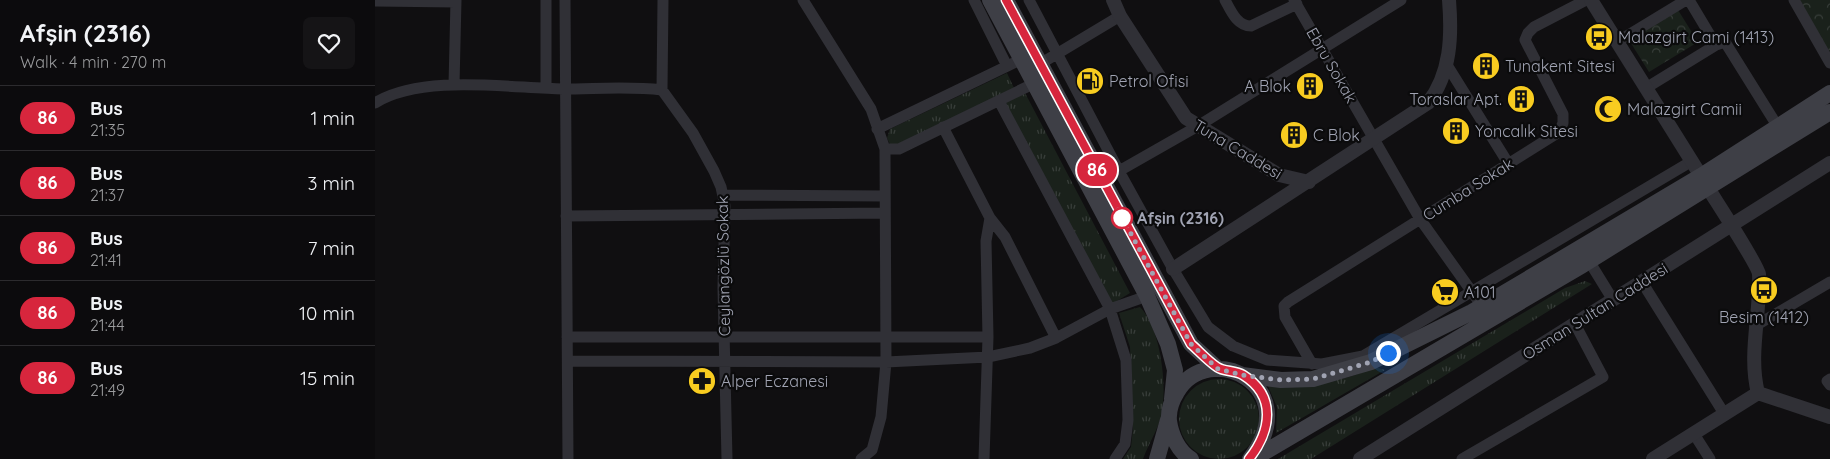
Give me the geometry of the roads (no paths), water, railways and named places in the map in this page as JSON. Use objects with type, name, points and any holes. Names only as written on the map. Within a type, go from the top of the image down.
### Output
[{"type":"main road","points":[[990,0],[1014,62],[1035,83],[1147,296],[1168,344],[1175,370],[1173,399],[1157,459]]},
{"type":"main road","points":[[1006,0],[1191,344],[1218,369]]},
{"type":"main road","points":[[1253,459],[1589,262],[1705,182],[1778,127],[1830,93]]},
{"type":"main road","points":[[1173,399],[1180,387],[1191,377],[1204,371],[1218,369],[1242,375],[1281,380],[1313,379],[1371,362],[1482,306],[1830,112]]},
{"type":"main road","points":[[1242,375],[1256,385],[1265,400],[1268,417],[1265,434],[1249,459]]},
{"type":"main road","points":[[1169,418],[1171,433],[1178,446],[1191,459]]},
{"type":"street","points":[[375,0],[456,1],[454,85]]},
{"type":"street","points":[[546,0],[546,88]]},
{"type":"street","points":[[565,0],[568,459]]},
{"type":"street","points":[[375,103],[385,97],[415,88],[454,85],[565,89],[634,86],[662,90],[663,0]]},
{"type":"street","points":[[803,0],[871,110],[885,149],[886,362],[881,417],[874,455],[861,459]]},
{"type":"street","points":[[877,128],[1014,62],[974,0]]},
{"type":"street","points":[[1029,0],[1119,171],[1173,269],[1208,327],[1233,346],[1267,360],[1322,364],[1363,356],[1471,290],[1692,162]]},
{"type":"street","name":"Tuna Caddesi","points":[[1114,0],[1121,16],[1186,118],[1279,175],[1309,182]]},
{"type":"street","points":[[1225,0],[1239,22],[1247,26],[1251,26],[1295,2]]},
{"type":"street","points":[[1119,171],[1199,126],[1401,0]]},
{"type":"street","name":"Tuna Caddesi","points":[[1173,269],[1375,140],[1428,103],[1447,65],[1451,35],[1449,0]]},
{"type":"street","name":"Cumba Sokak","points":[[1312,364],[1285,317],[1284,306],[1559,132],[1563,123],[1563,114],[1525,40],[1527,33],[1534,27],[1587,0]]},
{"type":"street","points":[[1591,0],[1759,272],[1755,326],[1755,382],[1758,393]]},
{"type":"street","points":[[1617,42],[1687,0],[1716,45]]},
{"type":"street","points":[[1794,0],[1830,63]]},
{"type":"street","name":"Ebru Sokak","points":[[1295,2],[1420,219],[1482,306]]},
{"type":"street","points":[[1040,64],[1121,16]]},
{"type":"street","points":[[1646,88],[1716,45],[1725,42],[1778,127]]},
{"type":"street","points":[[1447,65],[1508,163]]},
{"type":"street","points":[[885,149],[899,149],[1035,83]]},
{"type":"street","name":"Ceylangözlü Sokak","points":[[662,90],[697,140],[714,171],[723,195],[727,459]]},
{"type":"street","points":[[999,101],[1110,309],[1126,360],[1128,420],[1125,444],[1115,459]]},
{"type":"street","points":[[943,127],[990,218],[1005,237],[1056,338]]},
{"type":"street","name":"Osman Sultan Caddesi","points":[[1360,459],[1830,163]]},
{"type":"street","points":[[723,195],[885,196]]},
{"type":"street","points":[[566,216],[885,213]]},
{"type":"street","points":[[984,459],[988,358],[986,241],[990,218]]},
{"type":"street","points":[[1589,262],[1613,300]]},
{"type":"street","points":[[1642,282],[1725,415]]},
{"type":"street","points":[[1755,326],[1830,282]]},
{"type":"street","points":[[568,362],[886,362],[988,358],[1031,348],[1056,338],[1110,309],[1147,296]]},
{"type":"street","points":[[1462,459],[1603,377],[1575,324]]},
{"type":"street","points":[[567,338],[988,337]]},
{"type":"street","points":[[1830,379],[1827,381],[1830,385]]},
{"type":"street","points":[[1653,459],[1758,393]]},
{"type":"street","points":[[1758,393],[1830,417]]},
{"type":"street","points":[[1694,434],[1711,459]]},
{"type":"street","points":[[1480,449],[1487,459]]},
{"type":"place","name":"Malazgirt Cami (1413)","points":[[1599,37]]},
{"type":"place","name":"Tunakent Sitesi","points":[[1486,66]]},
{"type":"place","name":"Petrol Ofisi","points":[[1090,81]]},
{"type":"place","name":"A Blok","points":[[1310,86]]},
{"type":"place","name":"Toraslar Apt.","points":[[1521,99]]},
{"type":"place","name":"Malazgirt Camii","points":[[1608,109]]},
{"type":"place","name":"Yoncalık Sitesi","points":[[1456,131]]},
{"type":"place","name":"C Blok","points":[[1294,135]]},
{"type":"place","name":"Afşin (2316)","points":[[1122,218]]},
{"type":"place","name":"Besim (1412)","points":[[1764,290]]},
{"type":"place","name":"A101","points":[[1445,292]]},
{"type":"place","name":"Alper Eczanesi","points":[[702,381]]}]
